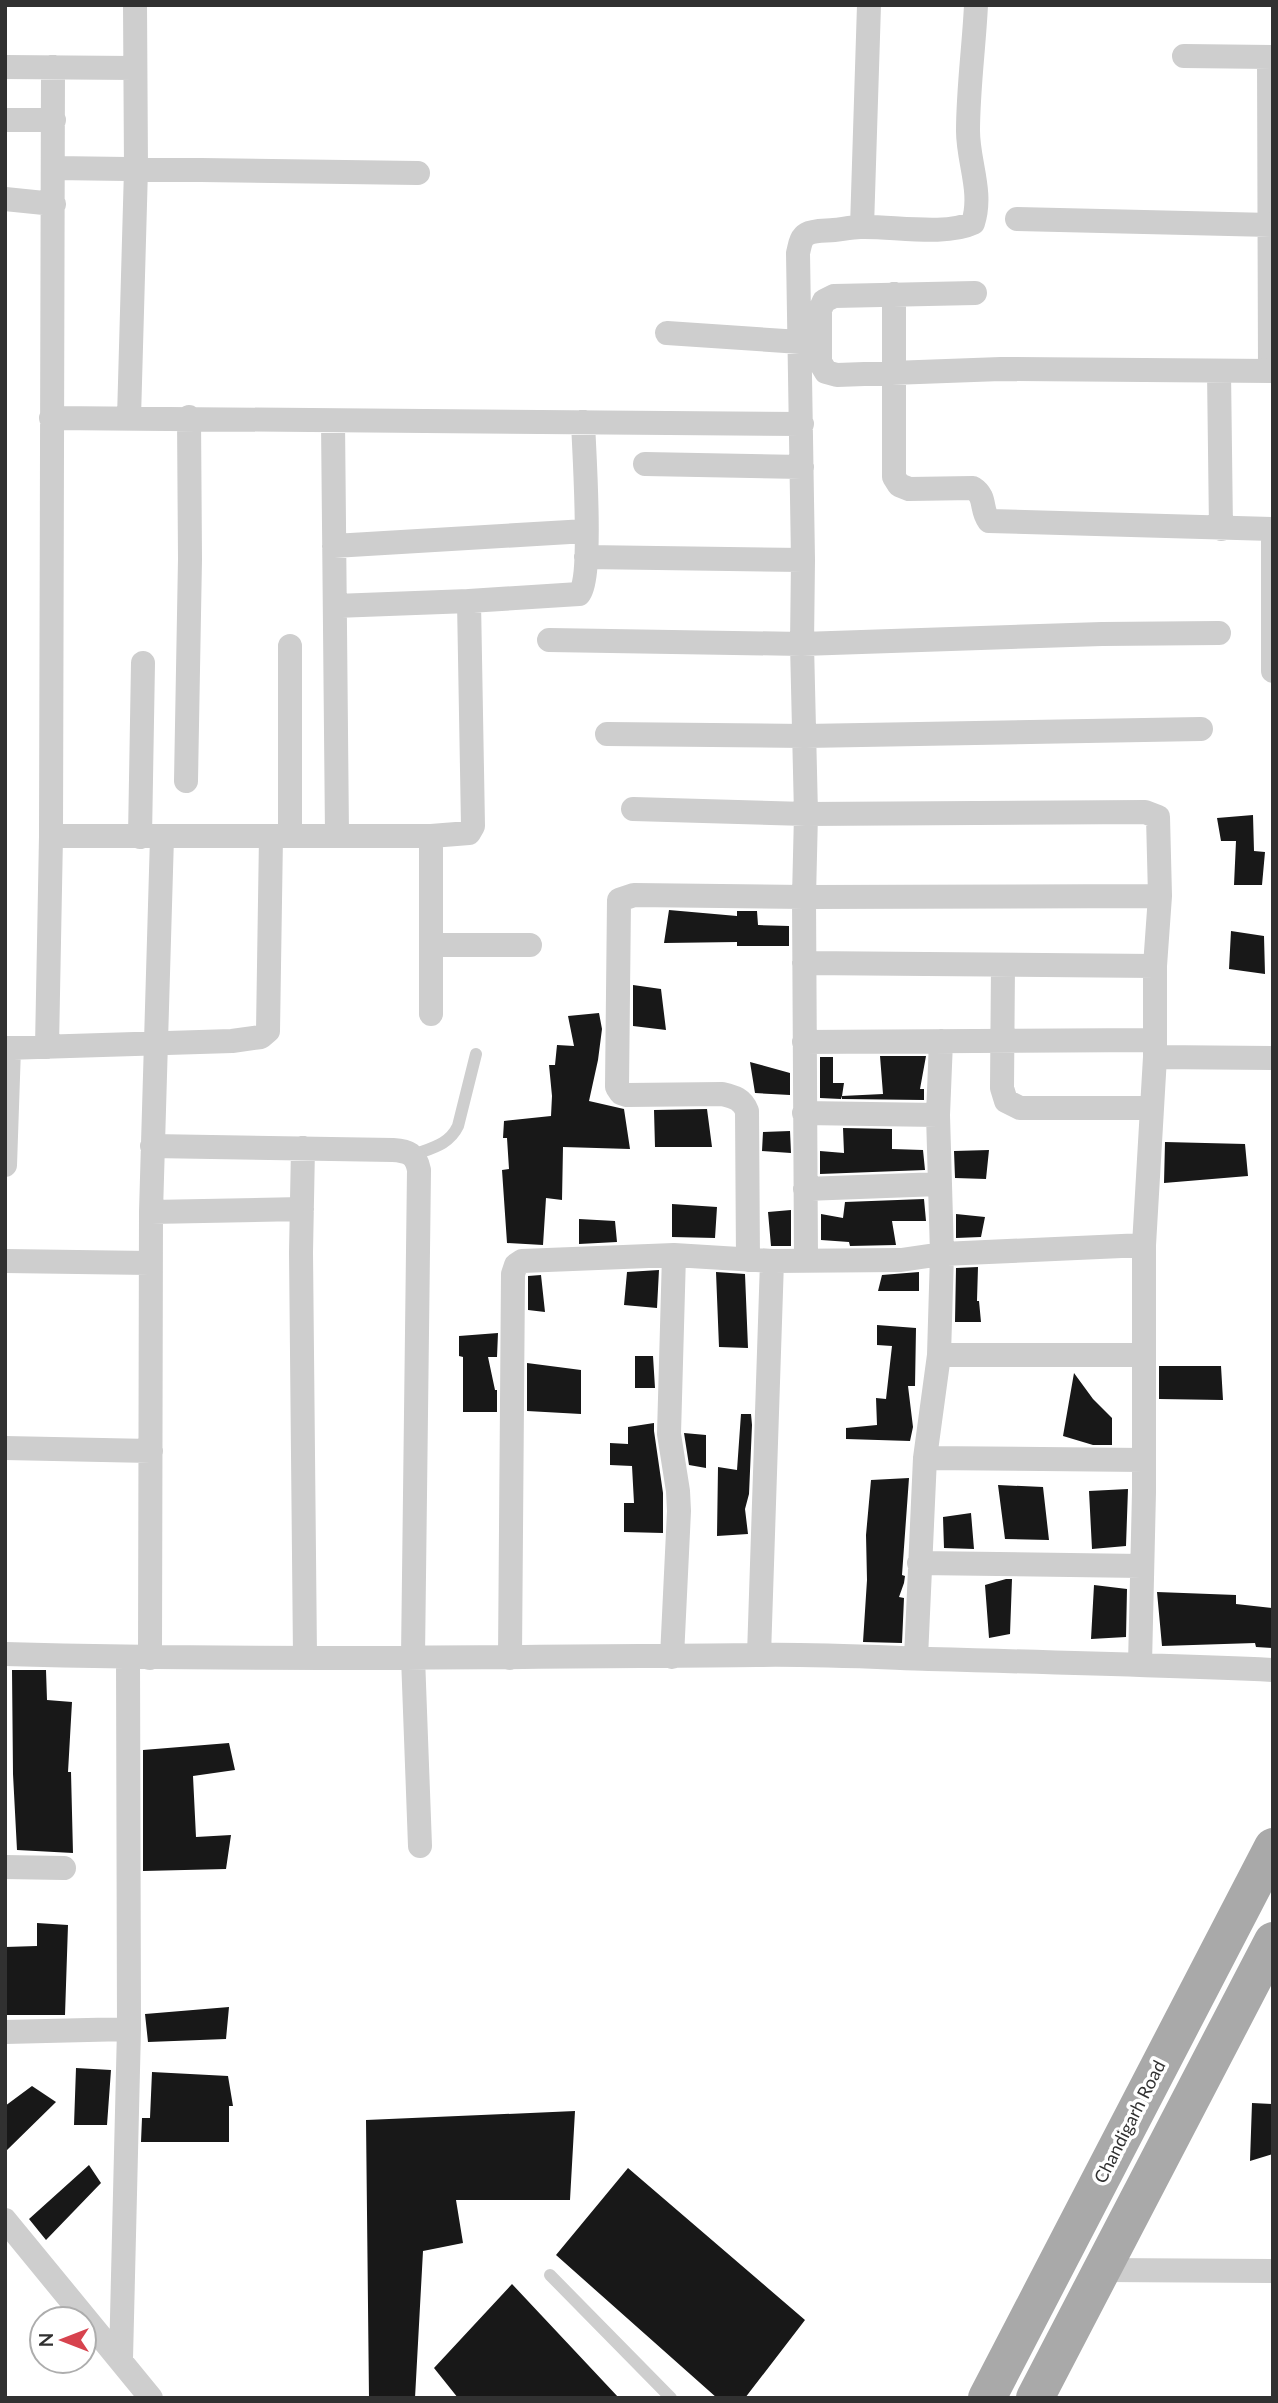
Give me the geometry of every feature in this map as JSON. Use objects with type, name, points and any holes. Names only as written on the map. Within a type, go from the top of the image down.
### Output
[{"type":"main road","name":"Chandigarh Road","points":[[986,2398],[1273,1847]]},
{"type":"main road","points":[[1035,2398],[1273,1941]]},
{"type":"street","points":[[129,418],[136,169],[135,5]]},
{"type":"street","points":[[862,227],[870,5]]},
{"type":"street","points":[[806,1259],[806,814],[798,253],[806,234],[817,232],[862,227],[965,227],[973,223],[977,212],[977,196],[968,131],[976,5]]},
{"type":"street","points":[[975,293],[834,296],[824,301],[820,310],[820,362],[826,372],[837,375],[1001,369],[1271,371],[1271,57],[1184,57]]},
{"type":"street","points":[[5,67],[134,68]]},
{"type":"street","points":[[47,1047],[51,836],[53,67]]},
{"type":"street","points":[[5,120],[54,120]]},
{"type":"street","points":[[54,168],[418,173]]},
{"type":"street","points":[[5,199],[54,204]]},
{"type":"street","points":[[1017,219],[1271,225]]},
{"type":"street","points":[[894,295],[894,477],[899,485],[909,489],[973,488],[980,492],[984,500],[984,513],[989,520],[1273,529],[1273,671]]},
{"type":"street","points":[[667,333],[800,342]]},
{"type":"street","points":[[1219,371],[1221,529]]},
{"type":"street","points":[[51,418],[189,417],[333,421],[802,424]]},
{"type":"street","points":[[186,781],[190,559],[189,417]]},
{"type":"street","points":[[333,421],[337,835]]},
{"type":"street","points":[[335,606],[579,594],[584,589],[586,557],[583,422]]},
{"type":"street","points":[[645,464],[802,467]]},
{"type":"street","points":[[334,546],[586,531]]},
{"type":"street","points":[[586,557],[803,560]]},
{"type":"street","points":[[51,836],[431,836],[469,833],[473,826],[469,601]]},
{"type":"street","points":[[549,640],[802,644],[1219,633]]},
{"type":"street","points":[[5,1165],[7,1048],[250,1040],[261,1037],[268,1031],[290,646]]},
{"type":"street","points":[[121,2359],[139,1658],[150,1451],[150,1212],[155,1044],[151,837],[143,663]]},
{"type":"street","points":[[607,734],[805,736],[1202,729]]},
{"type":"street","points":[[633,809],[806,814],[1153,813],[1158,817],[1160,896],[1155,966],[1155,1049],[1144,1245],[1140,1664]]},
{"type":"street","points":[[431,836],[431,1014]]},
{"type":"street","points":[[759,1655],[760,1260],[747,1111],[743,1102],[722,1094],[627,1095],[621,1093],[617,1087],[619,900],[634,895],[1160,896]]},
{"type":"street","points":[[431,945],[530,945]]},
{"type":"street","points":[[804,963],[1155,966]]},
{"type":"street","points":[[1003,965],[1002,1088],[1006,1101],[1020,1108],[1152,1108]]},
{"type":"street","points":[[804,1042],[1002,1040],[1273,1058]]},
{"type":"street","points":[[916,1658],[925,1458],[939,1355],[942,1255],[938,1115],[941,1041]]},
{"type":"street","points":[[804,1114],[938,1115]]},
{"type":"street","points":[[152,1146],[405,1151],[413,1155],[419,1170],[413,1657],[420,1846]]},
{"type":"street","points":[[303,1148],[305,1656]]},
{"type":"street","points":[[805,1189],[940,1184]]},
{"type":"street","points":[[150,1212],[302,1209]]},
{"type":"street","points":[[510,1658],[513,1274],[516,1265],[531,1259],[674,1255],[830,1262],[901,1260],[942,1255],[1144,1245]]},
{"type":"street","points":[[672,1657],[679,1511],[668,1434],[674,1255]]},
{"type":"street","points":[[5,1261],[150,1263]]},
{"type":"street","points":[[939,1355],[1143,1355]]},
{"type":"street","points":[[5,1448],[150,1451]]},
{"type":"street","points":[[925,1458],[1144,1460]]},
{"type":"street","points":[[919,1563],[1142,1566]]},
{"type":"street","points":[[5,1654],[139,1658],[759,1655],[1140,1664],[1273,1671]]},
{"type":"street","points":[[5,1867],[64,1868]]},
{"type":"street","points":[[5,2032],[129,2029]]},
{"type":"street","points":[[5,2220],[151,2398]]},
{"type":"street","points":[[1102,2270],[1273,2271]]},
{"type":"lane","points":[[413,1155],[445,1143],[453,1136],[458,1126],[476,1054]]},
{"type":"lane","points":[[550,2276],[671,2398]]},
{"type":"building","points":[[1253,815],[1254,851],[1265,852],[1262,885],[1234,885],[1236,841],[1221,841],[1217,818]]},
{"type":"building","points":[[669,910],[737,916],[737,911],[757,911],[758,925],[789,926],[789,946],[737,946],[737,942],[664,943]]},
{"type":"building","points":[[1231,931],[1264,936],[1265,974],[1229,969]]},
{"type":"building","points":[[633,985],[661,989],[666,1030],[633,1026]]},
{"type":"building","points":[[599,1013],[602,1029],[589,1101],[624,1109],[630,1149],[563,1147],[562,1200],[546,1198],[543,1245],[507,1243],[502,1170],[509,1169],[507,1138],[503,1138],[504,1121],[551,1116],[549,1065],[555,1065],[557,1045],[574,1046],[568,1016]]},
{"type":"building","points":[[880,1056],[926,1056],[920,1089],[924,1089],[924,1100],[842,1099],[842,1096],[883,1094]]},
{"type":"building","points":[[820,1057],[833,1057],[833,1083],[844,1083],[841,1099],[820,1098]]},
{"type":"building","points":[[750,1062],[790,1073],[790,1095],[755,1093]]},
{"type":"building","points":[[707,1109],[712,1147],[655,1147],[654,1110]]},
{"type":"building","points":[[843,1128],[892,1129],[892,1149],[923,1150],[925,1170],[820,1174],[820,1151],[844,1153]]},
{"type":"building","points":[[790,1131],[791,1153],[762,1151],[763,1132]]},
{"type":"building","points":[[1165,1142],[1245,1144],[1248,1176],[1164,1183]]},
{"type":"building","points":[[989,1150],[986,1179],[955,1178],[954,1151]]},
{"type":"building","points":[[924,1199],[926,1221],[892,1221],[896,1245],[850,1246],[849,1242],[821,1240],[821,1214],[843,1218],[845,1202]]},
{"type":"building","points":[[672,1204],[717,1207],[715,1238],[672,1237]]},
{"type":"building","points":[[791,1210],[791,1246],[771,1246],[768,1212]]},
{"type":"building","points":[[956,1214],[985,1217],[981,1237],[956,1238]]},
{"type":"building","points":[[579,1219],[615,1221],[617,1242],[579,1244]]},
{"type":"building","points":[[978,1267],[977,1301],[981,1322],[955,1322],[956,1268]]},
{"type":"building","points":[[659,1270],[657,1308],[624,1305],[627,1272]]},
{"type":"building","points":[[716,1272],[745,1274],[748,1348],[719,1347]]},
{"type":"building","points":[[919,1272],[919,1291],[878,1291],[882,1275]]},
{"type":"building","points":[[541,1275],[545,1312],[528,1310],[528,1276]]},
{"type":"building","points":[[877,1325],[916,1328],[915,1386],[908,1386],[913,1427],[910,1441],[846,1439],[846,1428],[877,1425],[876,1398],[886,1399],[892,1346],[877,1345]]},
{"type":"building","points":[[498,1333],[497,1357],[488,1357],[497,1390],[497,1412],[463,1412],[463,1357],[459,1356],[459,1336]]},
{"type":"building","points":[[635,1356],[653,1356],[655,1388],[635,1388]]},
{"type":"building","points":[[527,1363],[581,1370],[581,1414],[527,1411]]},
{"type":"building","points":[[1159,1366],[1221,1366],[1223,1400],[1159,1399]]},
{"type":"building","points":[[1074,1373],[1093,1399],[1112,1418],[1112,1445],[1093,1445],[1063,1436]]},
{"type":"building","points":[[741,1414],[751,1414],[752,1425],[749,1494],[745,1509],[748,1534],[717,1536],[718,1467],[737,1470]]},
{"type":"building","points":[[654,1423],[663,1493],[663,1533],[624,1532],[624,1503],[634,1503],[632,1466],[610,1465],[610,1443],[628,1444],[628,1427]]},
{"type":"building","points":[[684,1433],[706,1435],[706,1468],[689,1465]]},
{"type":"building","points":[[909,1478],[902,1575],[905,1576],[899,1597],[904,1598],[902,1643],[863,1642],[867,1580],[866,1535],[871,1480]]},
{"type":"building","points":[[998,1485],[1043,1487],[1049,1540],[1005,1539]]},
{"type":"building","points":[[1128,1489],[1126,1546],[1092,1549],[1089,1491]]},
{"type":"building","points":[[971,1513],[974,1549],[944,1548],[943,1517]]},
{"type":"building","points":[[1012,1579],[1010,1634],[989,1638],[985,1585]]},
{"type":"building","points":[[1094,1585],[1127,1589],[1126,1637],[1091,1639]]},
{"type":"building","points":[[1157,1592],[1236,1595],[1236,1604],[1273,1608],[1273,1648],[1256,1647],[1255,1643],[1162,1646]]},
{"type":"building","points":[[12,1670],[46,1670],[47,1700],[72,1702],[68,1772],[71,1772],[73,1853],[17,1850]]},
{"type":"building","points":[[229,1743],[235,1770],[193,1776],[196,1837],[231,1835],[226,1869],[143,1871],[143,1750]]},
{"type":"building","points":[[37,1923],[68,1925],[65,2015],[5,2015],[5,1947],[37,1946]]},
{"type":"building","points":[[229,2007],[226,2039],[148,2042],[145,2014]]},
{"type":"building","points":[[76,2068],[111,2070],[107,2125],[74,2125]]},
{"type":"building","points":[[152,2072],[228,2076],[233,2106],[229,2106],[229,2142],[141,2142],[142,2118],[150,2118]]},
{"type":"building","points":[[32,2086],[56,2102],[5,2152],[5,2106]]},
{"type":"building","points":[[1252,2103],[1273,2104],[1273,2154],[1250,2161]]},
{"type":"building","points":[[575,2111],[570,2200],[456,2200],[463,2243],[423,2251],[415,2398],[369,2398],[366,2120]]},
{"type":"building","points":[[89,2165],[101,2183],[46,2240],[29,2219]]},
{"type":"building","points":[[628,2168],[805,2320],[745,2398],[717,2398],[556,2255]]},
{"type":"building","points":[[512,2284],[619,2398],[458,2398],[434,2368]]}]
